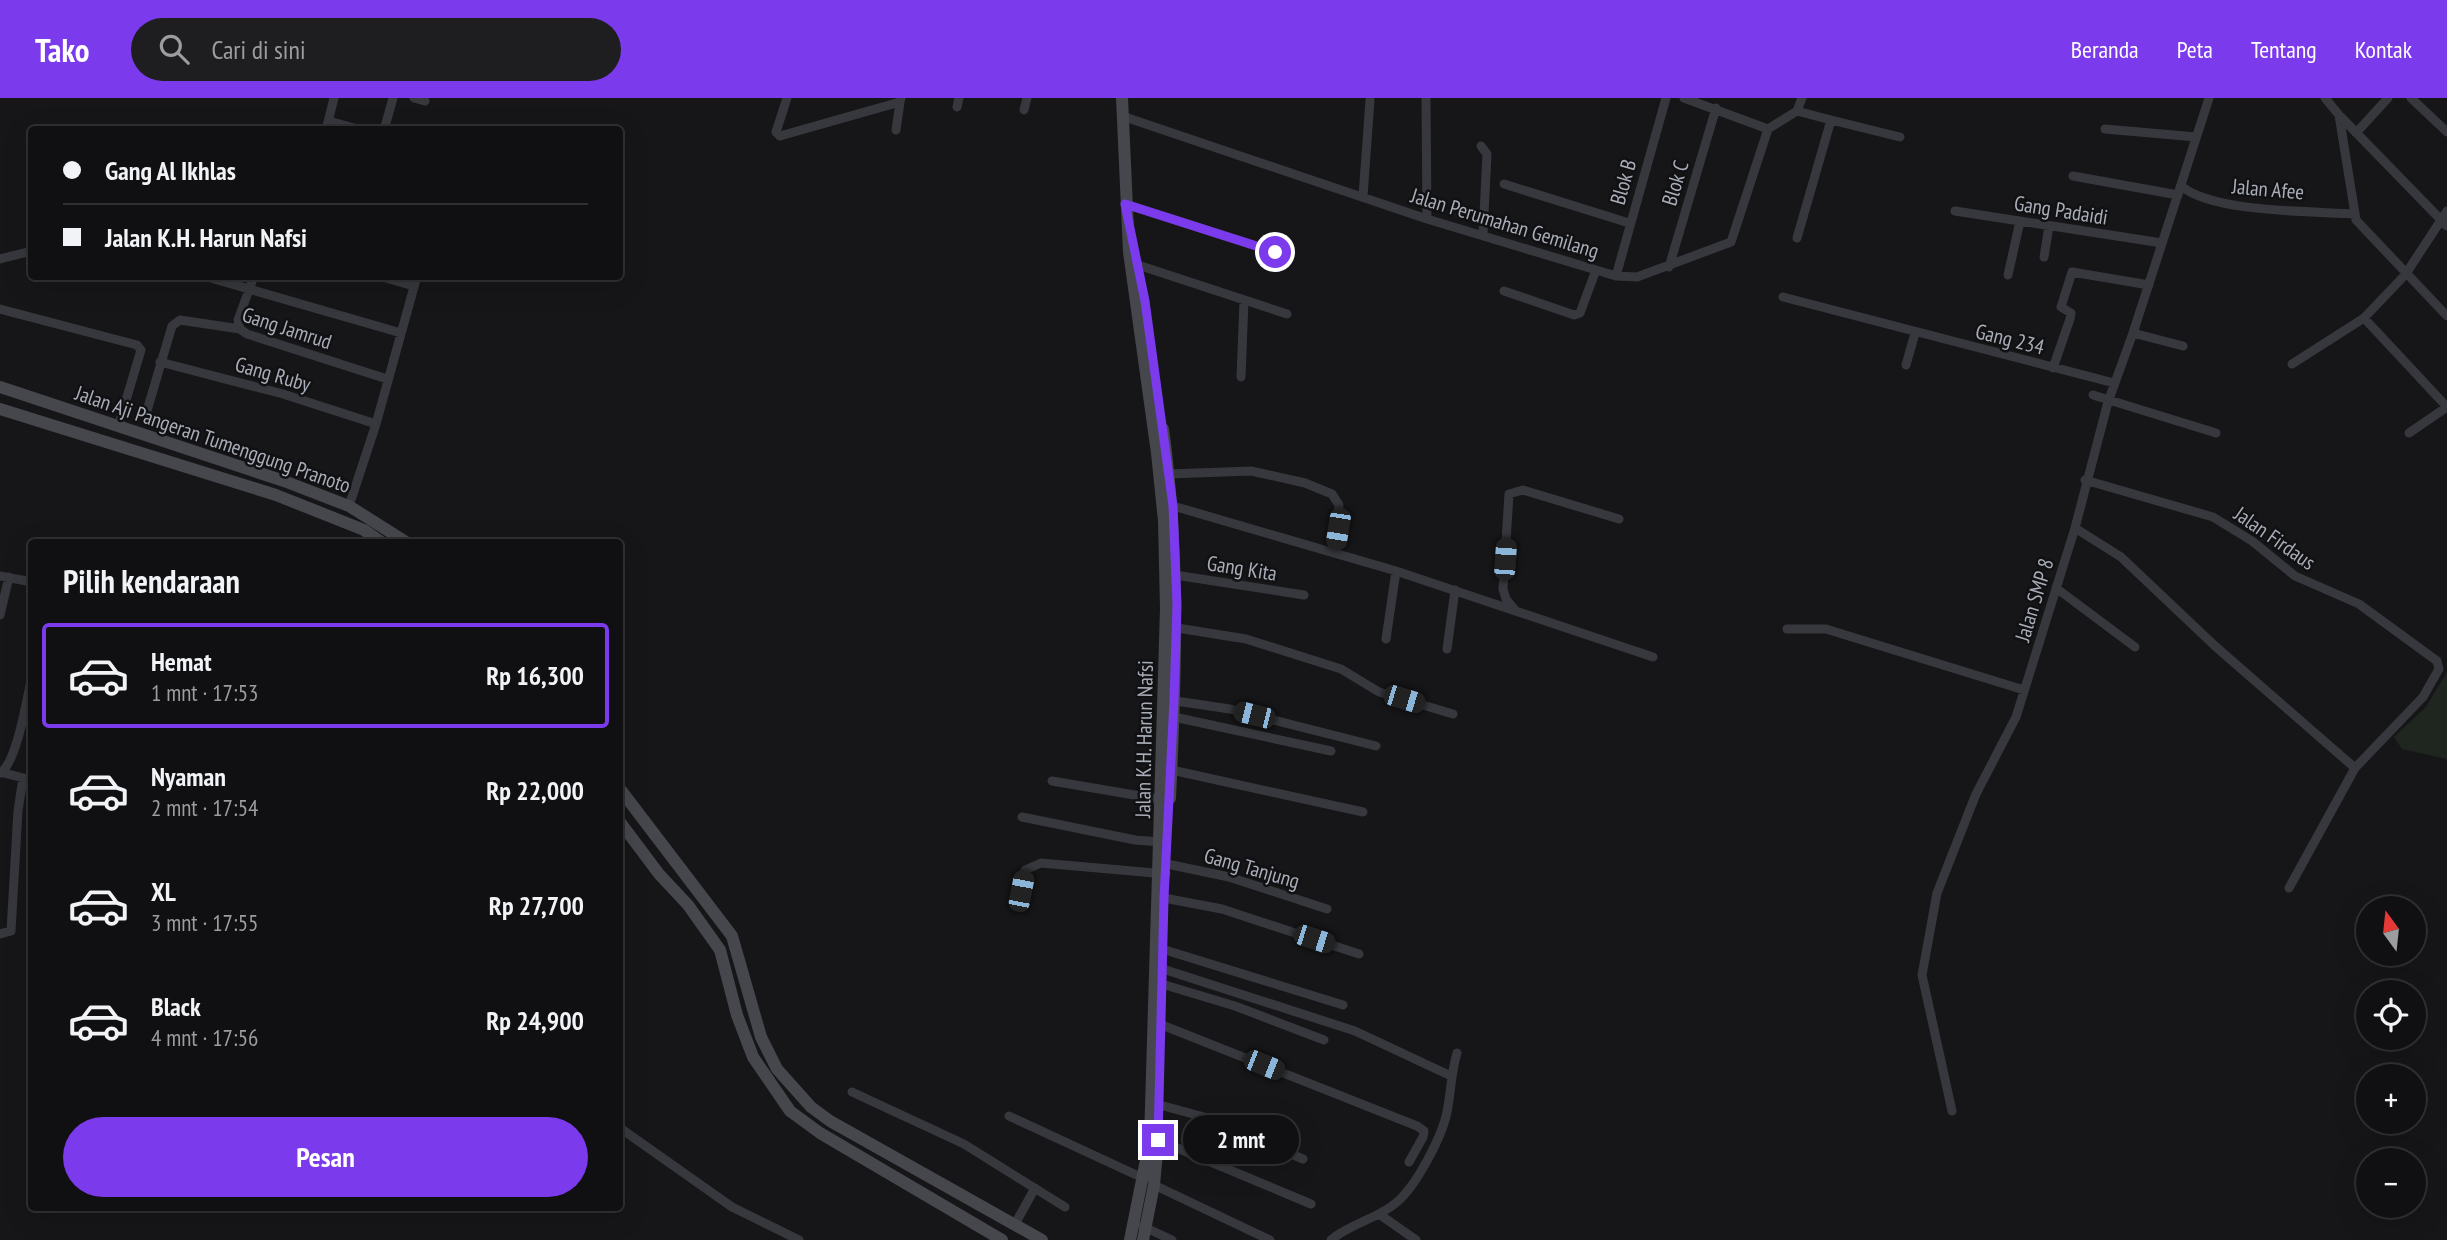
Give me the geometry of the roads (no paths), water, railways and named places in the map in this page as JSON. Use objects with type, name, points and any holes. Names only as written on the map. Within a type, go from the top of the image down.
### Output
[{"type":"main road","name":"Jalan K.H. Harun Nafsi","points":[[1122,98],[1125,204],[1130,239],[1138,265],[1162,452],[1171,627]]},
{"type":"main road","name":"Jalan K.H. Harun Nafsi","points":[[1130,239],[1129,252],[1162,452],[1169,474],[1175,575],[1149,1182]]},
{"type":"main road","name":"Jalan Aji Pangeran Tumenggung Pranoto","points":[[0,387],[349,506],[402,539]]},
{"type":"main road","name":"Jalan Aji Pangeran Tumenggung Pranoto","points":[[0,409],[276,495],[354,526],[376,539]]},
{"type":"main road","name":"Jalan K.H. Harun Nafsi","points":[[1167,769],[1174,718],[1169,700]]},
{"type":"main road","points":[[623,793],[732,936],[761,1037],[777,1069],[811,1107],[896,1159],[1042,1240]]},
{"type":"main road","name":"Jalan K.H. Harun Nafsi","points":[[1130,1240],[1141,1230],[1158,1140],[1162,1025],[1159,982],[1163,968],[1164,898],[1160,842],[1166,800]]},
{"type":"main road","points":[[623,826],[659,874],[688,905],[720,950],[737,1015],[753,1057],[790,1111],[820,1133],[1002,1240]]},
{"type":"street","points":[[328,125],[334,98]]},
{"type":"street","points":[[385,126],[393,98]]},
{"type":"street","points":[[414,98],[425,101]]},
{"type":"street","points":[[787,98],[776,132],[780,136],[900,100],[895,130]]},
{"type":"street","points":[[1024,110],[1027,98]]},
{"type":"street","points":[[1426,98],[1427,219]]},
{"type":"street","name":"Blok B","points":[[1616,276],[1666,98]]},
{"type":"street","points":[[1684,98],[1768,129],[1797,110],[1802,98]]},
{"type":"street","name":"Jalan SMP 8","points":[[1952,1111],[1923,975],[1937,893],[1976,794],[2016,717],[2075,528],[2085,481],[2108,402],[2149,285],[2206,98]]},
{"type":"street","points":[[2325,98],[2339,116],[2444,223]]},
{"type":"street","points":[[2356,133],[2388,98]]},
{"type":"street","points":[[2411,98],[2447,131]]},
{"type":"street","points":[[1363,197],[1370,100]]},
{"type":"street","name":"Blok C","points":[[1668,267],[1716,108]]},
{"type":"street","points":[[1797,110],[1900,136]]},
{"type":"street","name":"Jalan Perumahan Gemilang","points":[[1122,116],[1427,219],[1616,276],[1637,277],[1731,242],[1768,129]]},
{"type":"street","points":[[2339,116],[2355,214],[2361,228],[2447,316]]},
{"type":"street","points":[[1797,238],[1831,120]]},
{"type":"street","points":[[2105,129],[2196,137]]},
{"type":"street","points":[[1481,146],[1487,154],[1489,236]]},
{"type":"street","name":"Jalan Afee","points":[[2073,176],[2179,191],[2221,203],[2355,214]]},
{"type":"street","points":[[1504,184],[1629,223]]},
{"type":"street","points":[[1125,204],[1275,252]]},
{"type":"street","name":"Gang Padaidi","points":[[1955,211],[2162,243]]},
{"type":"street","points":[[2292,364],[2364,318],[2406,275],[2444,223],[2447,211]]},
{"type":"street","points":[[2008,275],[2020,221]]},
{"type":"street","points":[[2044,257],[2049,226]]},
{"type":"street","points":[[0,259],[28,252]]},
{"type":"street","points":[[1138,265],[1287,314]]},
{"type":"street","points":[[1504,291],[1574,315],[1580,313],[1584,306],[1597,270]]},
{"type":"street","points":[[2053,368],[2070,319],[2071,313],[2061,309],[2061,304],[2074,271],[2149,285]]},
{"type":"street","points":[[216,280],[401,333]]},
{"type":"street","points":[[240,329],[238,320],[252,280]]},
{"type":"street","points":[[349,506],[376,424],[416,281]]},
{"type":"street","name":"Gang 234","points":[[1783,296],[1915,333],[2114,383]]},
{"type":"street","points":[[1241,377],[1244,301]]},
{"type":"street","points":[[0,309],[137,345],[141,350],[118,426]]},
{"type":"street","points":[[2364,318],[2447,407],[2409,433]]},
{"type":"street","name":"Gang Jamrud","points":[[160,362],[175,322],[240,329],[247,334],[387,379]]},
{"type":"street","points":[[1906,365],[1915,333]]},
{"type":"street","points":[[2133,333],[2183,346]]},
{"type":"street","points":[[146,414],[160,362]]},
{"type":"street","name":"Gang Ruby","points":[[160,362],[283,394],[376,424]]},
{"type":"street","points":[[2093,396],[2216,433]]},
{"type":"street","points":[[1169,474],[1251,471],[1305,483],[1332,494],[1339,505],[1334,553]]},
{"type":"street","name":"Jalan Firdaus","points":[[2085,481],[2213,517],[2252,541],[2295,576],[2359,604],[2432,655],[2439,669],[2428,689],[2355,768]]},
{"type":"street","points":[[1516,611],[1506,599],[1503,589],[1509,494],[1523,490],[1619,519]]},
{"type":"street","points":[[1173,506],[1396,571],[1653,657]]},
{"type":"street","points":[[2075,528],[2121,557],[2215,646],[2355,768],[2289,888]]},
{"type":"street","points":[[1386,639],[1396,571]]},
{"type":"street","name":"Gang Kita","points":[[1175,575],[1304,595]]},
{"type":"street","points":[[0,615],[4,577],[28,581]]},
{"type":"street","points":[[2056,587],[2135,647]]},
{"type":"street","points":[[1447,649],[1455,590]]},
{"type":"street","points":[[1171,627],[1246,639],[1341,669],[1379,692],[1453,714]]},
{"type":"street","points":[[1787,629],[1826,629],[2024,690]]},
{"type":"street","points":[[0,773],[6,768],[14,746],[28,692]]},
{"type":"street","points":[[1169,700],[1230,709],[1376,746]]},
{"type":"street","points":[[1174,718],[1331,751]]},
{"type":"street","points":[[1167,769],[1363,812]]},
{"type":"street","points":[[0,773],[27,779],[18,811],[11,931],[0,934]]},
{"type":"street","points":[[1052,781],[1166,800]]},
{"type":"street","points":[[1022,817],[1099,834],[1160,842]]},
{"type":"street","name":"Gang Tanjung","points":[[1021,891],[1025,870],[1041,863],[1229,877],[1327,909]]},
{"type":"street","points":[[1164,898],[1222,909],[1359,954]]},
{"type":"street","points":[[1163,949],[1343,1005]]},
{"type":"street","points":[[1163,968],[1355,1031],[1451,1076]]},
{"type":"street","points":[[1159,982],[1324,1040]]},
{"type":"street","points":[[1162,1025],[1417,1126],[1423,1131],[1423,1137],[1409,1162]]},
{"type":"street","points":[[1336,1239],[1357,1222],[1379,1214],[1397,1202],[1408,1189],[1447,1116],[1451,1076],[1457,1053]]},
{"type":"street","points":[[852,1092],[964,1144],[1065,1207]]},
{"type":"street","points":[[1160,1105],[1204,1117],[1303,1159]]},
{"type":"street","points":[[1009,1115],[1270,1240]]},
{"type":"street","points":[[623,1130],[732,1207],[799,1240]]},
{"type":"street","points":[[1158,1140],[1311,1204]]},
{"type":"street","points":[[1015,1224],[1035,1188]]},
{"type":"street","points":[[1379,1214],[1416,1240]]},
{"type":"street","points":[[1141,1230],[1172,1240]]}]
